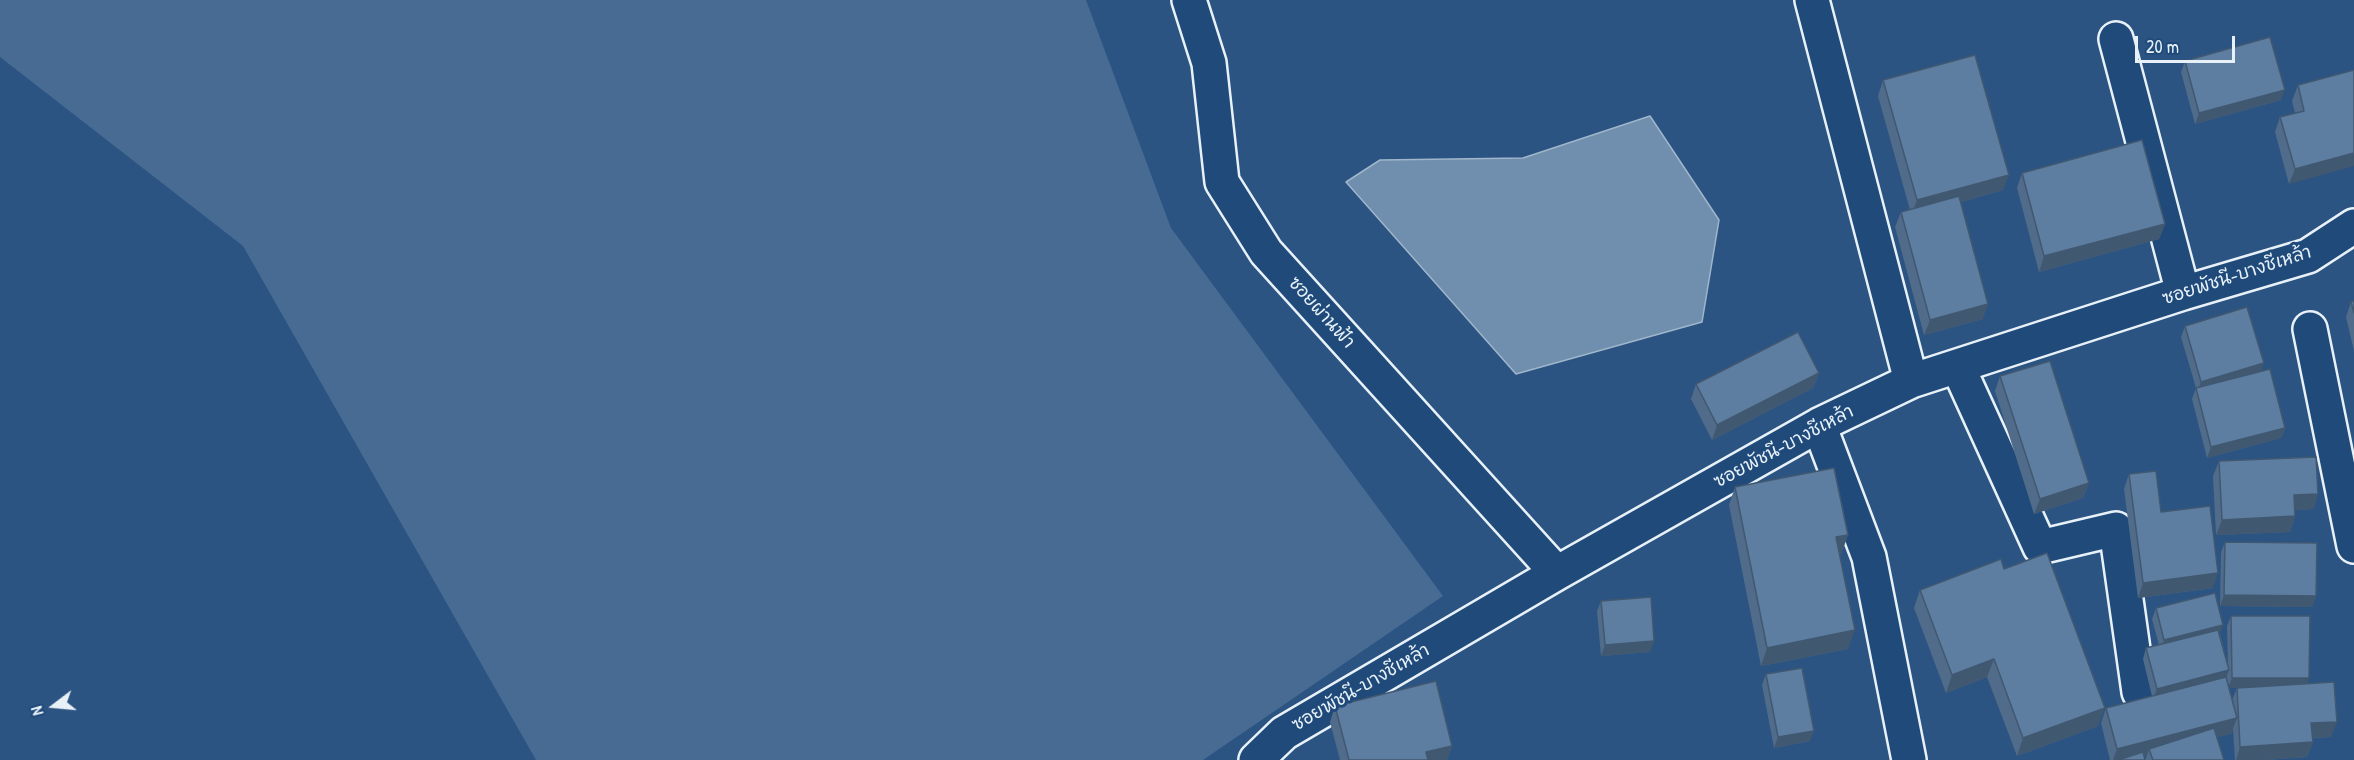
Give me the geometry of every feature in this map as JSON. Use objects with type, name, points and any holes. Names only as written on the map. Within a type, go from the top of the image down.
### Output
[{"type":"street","name":"ซอยผ่านฟ้า","points":[[1189,0],[1209,63],[1222,182],[1266,252],[1557,573]]},
{"type":"street","points":[[1812,0],[1911,381]]},
{"type":"street","points":[[2116,39],[2183,293]]},
{"type":"street","name":"ซอยพัชนี-บางชีเหล้า","points":[[1257,760],[1284,733],[1557,573],[1819,425],[1911,381],[2183,293],[2307,256],[2354,226]]},
{"type":"street","points":[[2310,329],[2353,533]]},
{"type":"street","points":[[1958,367],[2040,548],[2116,529],[2139,692]]},
{"type":"street","points":[[1819,425],[1869,557],[1909,760]]},
{"type":"shaded area","points":[[0,0],[1086,0],[1171,228],[1443,596],[1203,760],[536,760],[243,246],[0,57]]},
{"type":"shaded area","points":[[1650,116],[1719,220],[1702,322],[1516,374],[1346,182],[1380,160],[1523,158]]},
{"type":"building","points":[[2270,37],[2285,90],[2199,113],[2185,61]]},
{"type":"building","points":[[1975,55],[2009,175],[1917,200],[1883,80]]},
{"type":"building","points":[[2354,70],[2354,153],[2295,169],[2280,117],[2304,111],[2298,85]]},
{"type":"building","points":[[2142,140],[2165,224],[2044,256],[2022,173]]},
{"type":"building","points":[[1959,196],[1988,304],[1930,320],[1901,212]]},
{"type":"building","points":[[2247,307],[2264,363],[2201,382],[2185,326]]},
{"type":"building","points":[[1798,332],[1819,373],[1717,425],[1696,384]]},
{"type":"building","points":[[2050,361],[2089,483],[2040,499],[2000,376]]},
{"type":"building","points":[[2270,369],[2285,428],[2211,447],[2196,388]]},
{"type":"building","points":[[2316,457],[2318,494],[2294,495],[2295,516],[2222,520],[2219,461]]},
{"type":"building","points":[[1834,468],[1848,535],[1836,537],[1855,630],[1767,648],[1735,487]]},
{"type":"building","points":[[2156,471],[2161,512],[2210,506],[2218,573],[2143,583],[2129,474]]},
{"type":"building","points":[[2225,542],[2317,543],[2316,596],[2224,595]]},
{"type":"building","points":[[2047,553],[2105,708],[2023,738],[1994,659],[1952,675],[1920,590],[2001,559],[2004,569]]},
{"type":"building","points":[[2215,593],[2223,625],[2164,640],[2156,608]]},
{"type":"building","points":[[1651,597],[1654,641],[1605,645],[1601,601]]},
{"type":"building","points":[[2231,616],[2310,616],[2309,678],[2232,678]]},
{"type":"building","points":[[2218,630],[2229,670],[2157,689],[2146,648]]},
{"type":"building","points":[[1802,668],[1814,731],[1778,737],[1766,674]]},
{"type":"building","points":[[2226,677],[2237,718],[2117,749],[2106,708]]},
{"type":"building","points":[[1436,681],[1452,746],[1426,752],[1428,760],[1349,760],[1335,706]]},
{"type":"building","points":[[2334,682],[2337,722],[2311,723],[2313,742],[2240,747],[2237,688]]},
{"type":"building","points":[[2214,728],[2224,760],[2153,760],[2149,749]]},
{"type":"building","points":[[2143,752],[2145,760],[2118,760]]}]
